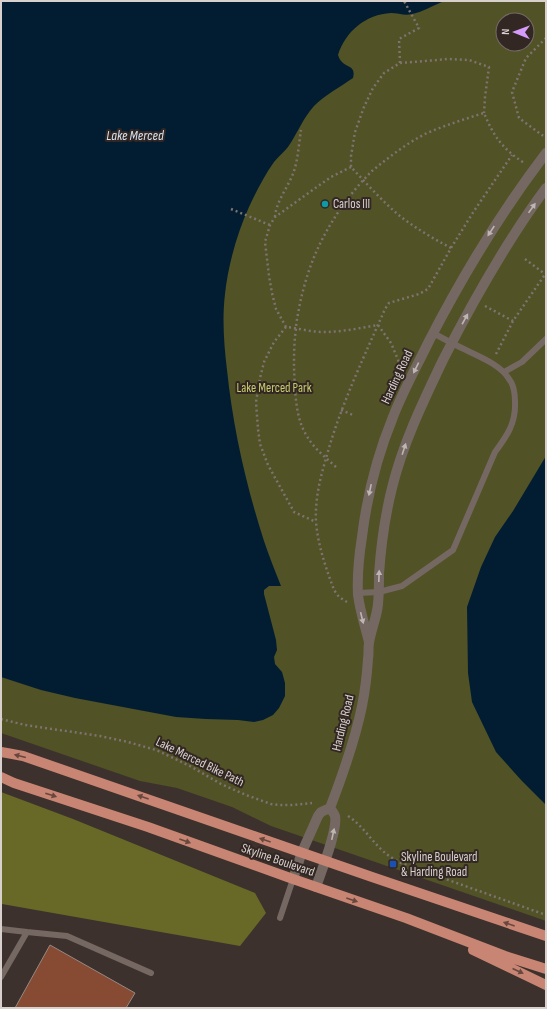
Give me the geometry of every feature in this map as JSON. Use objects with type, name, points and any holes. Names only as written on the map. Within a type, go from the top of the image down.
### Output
[{"type":"main road","name":"Skyline Boulevard","points":[[1,752],[24,756],[546,936]]},
{"type":"main road","name":"Skyline Boulevard","points":[[1,777],[14,783],[148,827],[406,918],[505,956],[546,969]]},
{"type":"main road","points":[[406,918],[546,985]]},
{"type":"street","name":"Harding Road","points":[[369,642],[358,593],[360,550],[372,481],[388,431],[410,378],[480,248],[507,206],[546,153]]},
{"type":"street","name":"Harding Road","points":[[293,879],[302,852],[318,816],[321,812],[330,808],[349,757],[356,730],[366,681],[369,642],[378,605],[383,531],[392,486],[405,445],[416,415],[483,284],[546,188]]},
{"type":"street","points":[[316,887],[333,835],[335,816],[330,808]]},
{"type":"lane","points":[[358,593],[379,592],[402,586],[453,550],[495,452],[504,440],[512,425],[515,409],[515,393],[510,379],[504,372],[491,362],[433,333]]},
{"type":"lane","points":[[504,372],[522,362],[546,339]]},
{"type":"lane","points":[[280,918],[293,879]]},
{"type":"lane","points":[[1,929],[67,936],[151,973]]},
{"type":"lane","points":[[1,977],[26,932]]},
{"type":"path","points":[[400,63],[399,39],[419,28],[404,1]]},
{"type":"path","points":[[546,38],[526,58],[512,92],[520,118],[546,138]]},
{"type":"path","points":[[360,607],[345,601],[334,590],[318,539],[316,522],[318,487],[341,410],[385,309],[389,304],[419,294],[428,289],[474,211],[512,154],[494,134],[484,113],[489,67],[470,60],[448,59],[400,63],[384,73],[373,88],[364,107],[354,132],[351,167],[388,206],[433,238],[451,248]]},
{"type":"path","points":[[336,467],[311,444],[303,430],[297,408],[294,386],[296,328],[308,270],[332,220],[372,172],[401,149],[426,134],[484,113]]},
{"type":"path","points":[[275,217],[276,209],[295,169],[301,130]]},
{"type":"path","points":[[286,327],[276,309],[269,276],[268,257],[265,242],[270,225],[275,217],[331,177],[351,167]]},
{"type":"path","points":[[231,209],[270,225]]},
{"type":"path","points":[[491,362],[513,321],[546,273],[525,259]]},
{"type":"path","points":[[475,300],[513,321]]},
{"type":"path","points":[[286,327],[333,332],[378,325]]},
{"type":"path","points":[[378,325],[392,342],[404,374],[410,378]]},
{"type":"path","points":[[286,327],[274,342],[264,362],[260,378],[256,402],[260,444],[268,465],[294,512],[316,522]]},
{"type":"path","points":[[341,410],[353,415]]},
{"type":"path","name":"Lake Merced Bike Path","points":[[1,719],[24,725],[100,736],[156,750],[190,766],[221,784],[270,804],[281,805],[314,803]]},
{"type":"path","points":[[344,813],[353,818],[382,850],[401,863],[546,915]]},
{"type":"green space","name":"Lake Merced Park","points":[[1,1],[546,1],[546,921],[271,826],[232,807],[177,788],[140,781],[1,733]]},
{"type":"shaded area","points":[[1,792],[73,819],[255,893],[266,913],[240,946],[2,904]]},
{"type":"water","name":"Lake Merced","points":[[1,1],[444,1],[409,15],[391,13],[373,17],[365,21],[351,32],[341,47],[338,55],[344,64],[352,69],[354,74],[353,78],[314,106],[288,147],[270,167],[249,207],[237,239],[231,261],[226,283],[224,303],[224,342],[233,413],[251,499],[264,541],[281,586],[269,586],[264,590],[264,594],[276,640],[277,650],[274,657],[275,664],[282,672],[285,683],[285,696],[279,708],[273,715],[263,720],[254,722],[176,717],[75,698],[41,690],[1,677]]},
{"type":"water","points":[[546,456],[546,805],[496,752],[472,702],[468,673],[467,607],[481,567],[495,537],[513,511]]},
{"type":"building","points":[[50,945],[135,993],[126,1008],[15,1008]]},
{"type":"place","name":"Carlos III","points":[[325,204]]},
{"type":"place","name":"Skyline Boulevard & Harding Road","points":[[393,864]]}]
